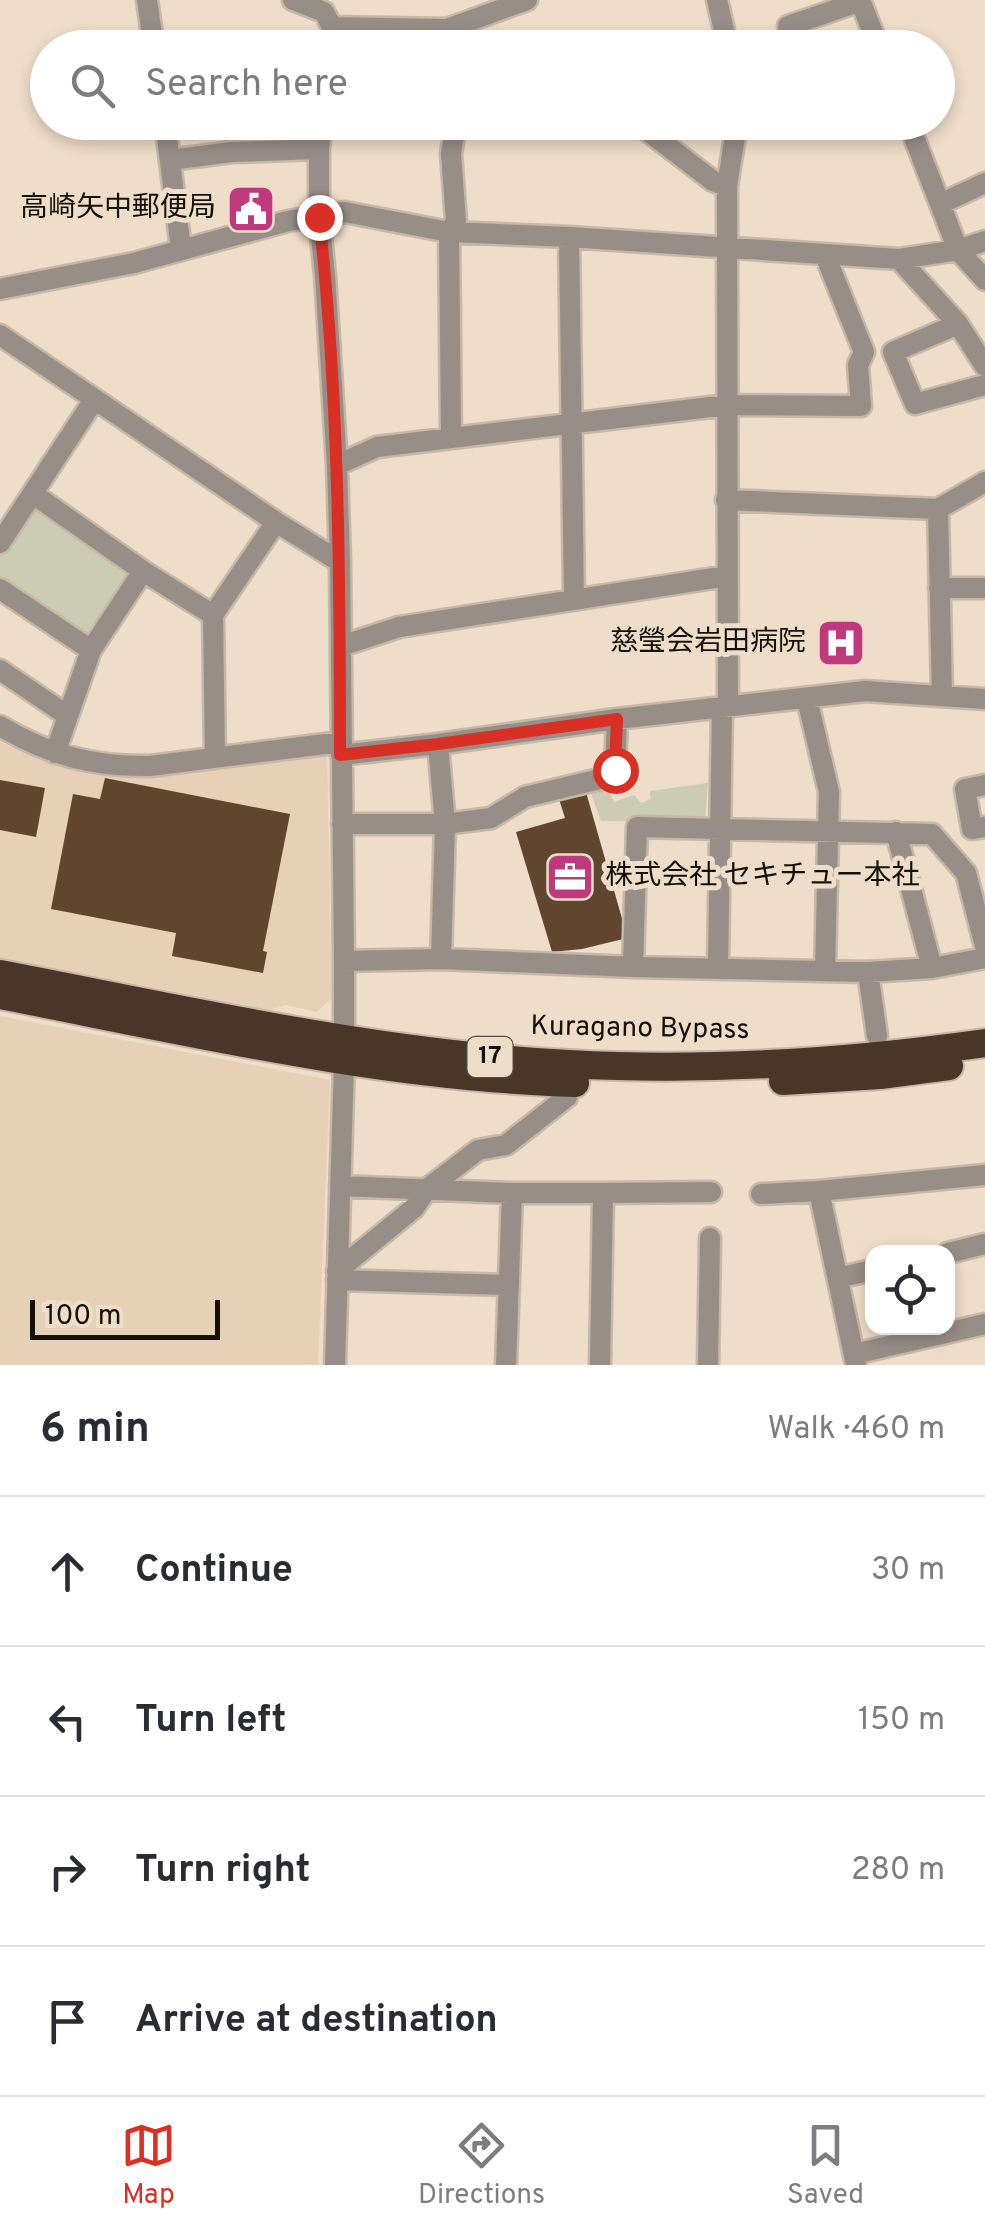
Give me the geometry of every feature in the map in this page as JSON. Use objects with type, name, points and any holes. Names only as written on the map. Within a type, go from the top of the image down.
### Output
[{"type":"highway","name":"Kuragano Bypass","points":[[0,974],[469,1077],[673,1085],[880,1075],[985,1062]]},
{"type":"highway","name":"Kuragano Bypass","points":[[0,996],[344,1051],[570,1064],[673,1066],[845,1058],[985,1043]]},
{"type":"street","points":[[147,0],[151,30]]},
{"type":"street","points":[[293,0],[326,21],[391,30]]},
{"type":"street","points":[[455,30],[471,10],[528,0]]},
{"type":"street","points":[[717,0],[724,30]]},
{"type":"street","points":[[788,30],[788,26],[861,1],[872,30]]},
{"type":"street","points":[[167,140],[181,249]]},
{"type":"street","points":[[320,140],[319,217],[340,562],[344,1051],[335,1365]]},
{"type":"street","points":[[451,438],[449,232],[456,221],[453,140]]},
{"type":"street","points":[[659,140],[713,181],[728,186]]},
{"type":"street","points":[[718,969],[727,576],[728,186],[735,140]]},
{"type":"street","points":[[915,140],[958,250],[985,280]]},
{"type":"street","points":[[170,160],[232,152],[319,149]]},
{"type":"street","points":[[940,204],[985,183]]},
{"type":"street","points":[[0,289],[134,263],[288,221],[345,212],[449,232],[898,259],[958,250],[985,241]]},
{"type":"street","points":[[569,237],[574,599]]},
{"type":"street","points":[[337,465],[377,447],[727,404],[860,406],[858,365],[864,352],[825,255]]},
{"type":"street","points":[[898,259],[958,324],[985,366]]},
{"type":"street","points":[[958,324],[893,352],[915,404],[985,384]]},
{"type":"street","points":[[0,334],[340,562]]},
{"type":"street","points":[[0,543],[94,400]]},
{"type":"street","points":[[726,500],[938,510],[985,482]]},
{"type":"street","points":[[32,494],[213,615]]},
{"type":"street","points":[[938,510],[942,696]]},
{"type":"street","points":[[215,758],[213,615],[276,522]]},
{"type":"street","points":[[55,753],[91,650],[144,571]]},
{"type":"street","points":[[340,646],[399,628],[727,576]]},
{"type":"street","points":[[0,588],[91,650]]},
{"type":"street","points":[[939,588],[985,588]]},
{"type":"street","points":[[0,670],[68,716]]},
{"type":"street","points":[[0,726],[55,753],[125,767],[340,748],[438,744],[865,691],[985,699]]},
{"type":"street","points":[[807,699],[829,792],[825,972]]},
{"type":"street","points":[[342,824],[445,824],[491,818],[525,797],[604,778],[615,770],[617,719]]},
{"type":"street","points":[[438,744],[445,824],[441,959]]},
{"type":"street","points":[[985,785],[965,788],[972,829],[985,827]]},
{"type":"street","points":[[633,968],[637,828],[932,834],[966,872],[985,946]]},
{"type":"street","points":[[896,832],[932,968]]},
{"type":"street","points":[[344,962],[441,959],[633,968],[868,972],[932,968],[985,958]]},
{"type":"street","points":[[868,972],[877,1036]]},
{"type":"street","points":[[336,1276],[414,1208],[427,1189],[478,1150],[506,1145],[567,1097],[568,1082]]},
{"type":"street","points":[[761,1194],[985,1175]]},
{"type":"street","points":[[340,1186],[512,1193],[711,1192]]},
{"type":"street","points":[[819,1191],[855,1359],[929,1335]]},
{"type":"street","points":[[600,1365],[603,1192]]},
{"type":"street","points":[[506,1365],[512,1193]]},
{"type":"street","points":[[708,1365],[710,1238]]},
{"type":"street","points":[[955,1251],[985,1244]]},
{"type":"street","points":[[838,1278],[865,1272]]},
{"type":"street","points":[[336,1276],[508,1285]]},
{"type":"street","points":[[955,1329],[985,1324]]},
{"type":"shaded area","points":[[0,742],[63,767],[141,777],[327,754],[332,998],[317,1012],[285,1005],[270,1010],[0,958]]},
{"type":"shaded area","points":[[0,1016],[330,1080],[318,1365],[0,1365]]},
{"type":"green space","points":[[36,506],[131,571],[92,639],[0,582],[0,554],[30,508]]},
{"type":"green space","points":[[708,783],[705,822],[601,821],[589,788],[606,785],[614,802],[634,795],[641,803],[651,799],[650,791]]},
{"type":"building","points":[[105,778],[290,814],[263,951],[267,952],[263,973],[172,956],[176,933],[51,909],[73,794],[100,799]]},
{"type":"building","points":[[0,780],[45,788],[36,837],[0,830]]},
{"type":"building","name":"株式会社 セキチュー本社","points":[[586,792],[623,922],[623,939],[552,952],[516,832],[565,818],[559,799]]},
{"type":"place","name":"高崎矢中郵便局","points":[[251,209]]},
{"type":"place","name":"慈瑩会岩田病院","points":[[841,643]]},
{"type":"place","name":"株式会社 セキチュー本社","points":[[570,877]]},
{"type":"route","points":[[319,217],[337,465],[340,755],[617,719],[615,770]]}]
